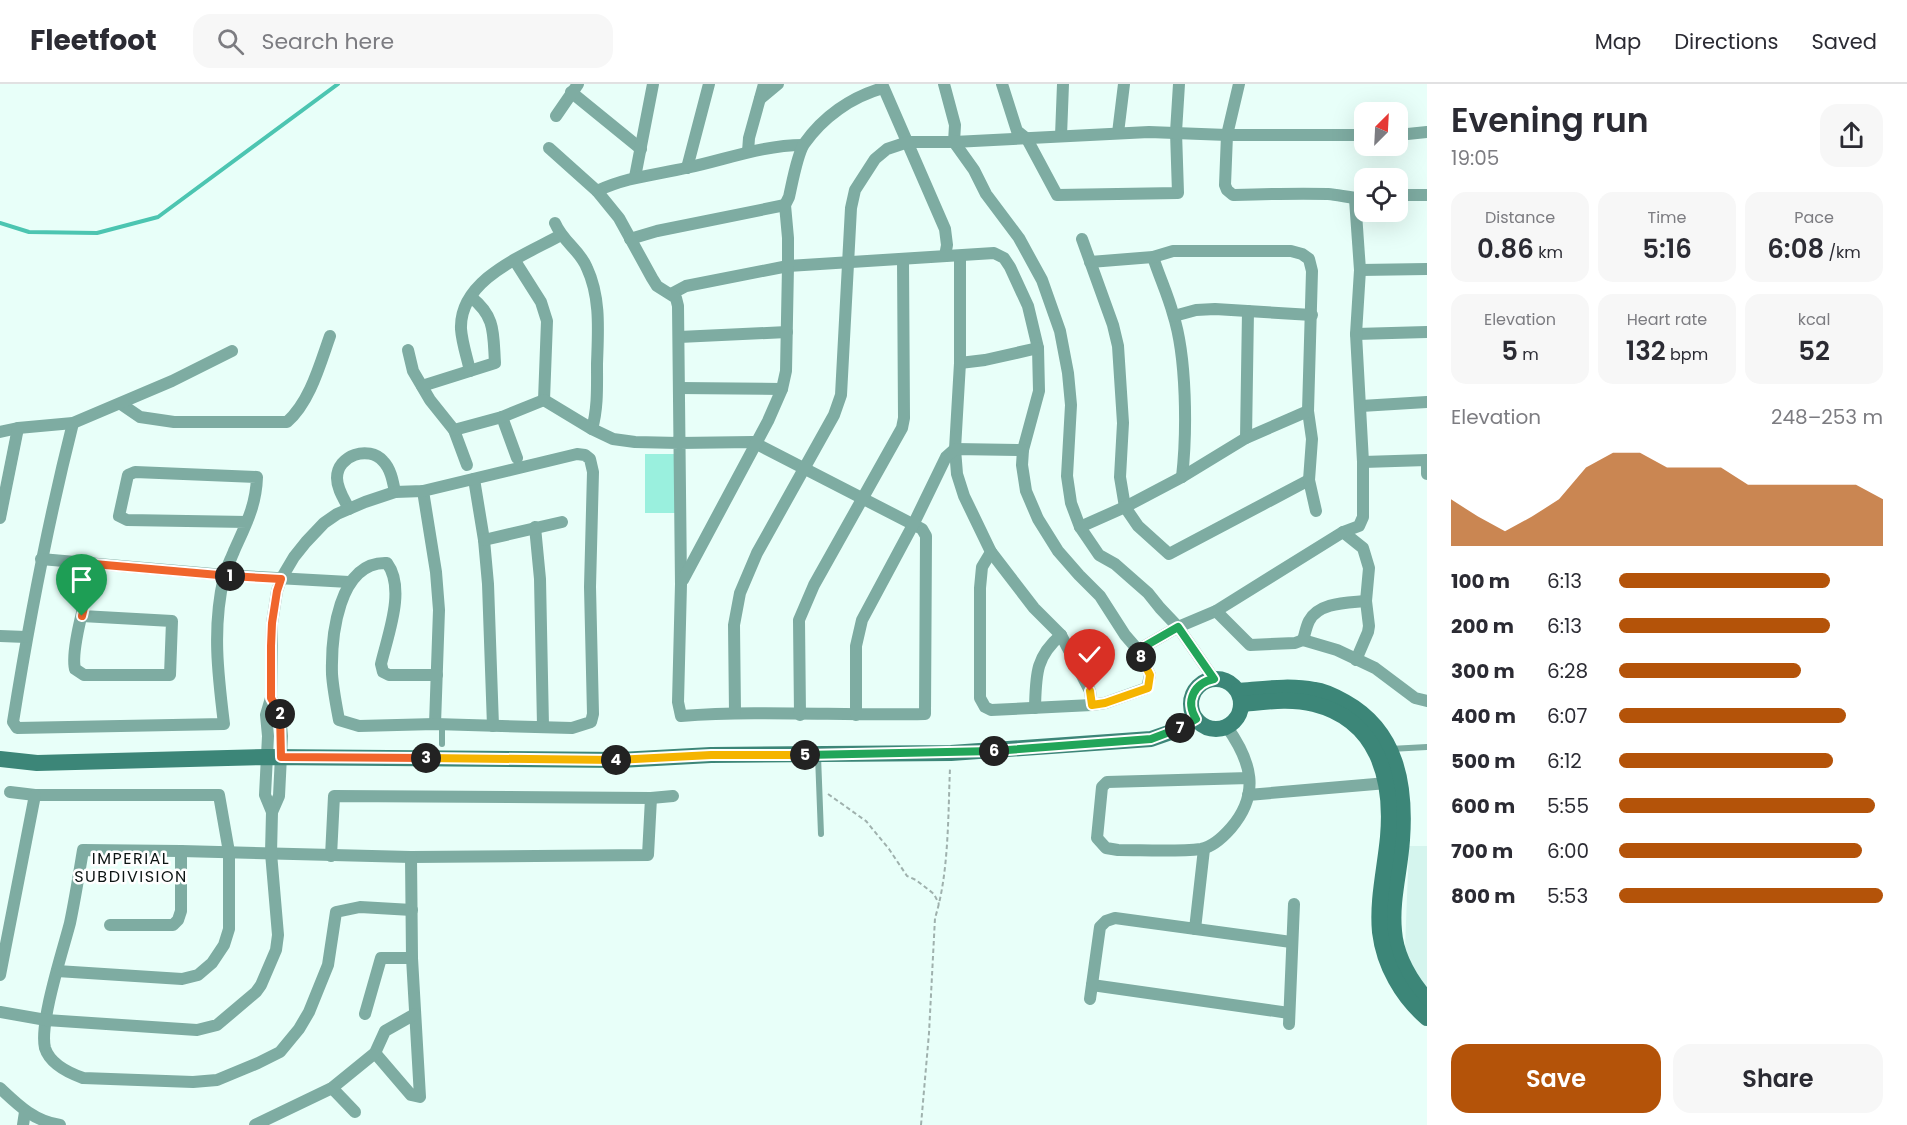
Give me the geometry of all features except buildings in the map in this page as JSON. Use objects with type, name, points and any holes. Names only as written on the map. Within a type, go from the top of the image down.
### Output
[{"type":"street","points":[[635,177],[653,84]]},
{"type":"street","points":[[687,168],[709,84]]},
{"type":"street","points":[[748,152],[748,138],[764,84]]},
{"type":"street","points":[[759,100],[778,84]]},
{"type":"street","points":[[944,84],[955,125],[954,142],[974,170],[986,194],[1019,238],[1042,280],[1060,331],[1071,405],[1066,476],[1071,503],[1080,527],[1099,555],[1114,564],[1148,593],[1178,627],[1214,679]]},
{"type":"street","points":[[1002,84],[1017,131],[1027,139],[1057,195],[1178,193],[1176,132],[1179,84]]},
{"type":"street","points":[[1061,136],[1063,84]]},
{"type":"street","points":[[1118,133],[1124,84]]},
{"type":"street","points":[[1239,84],[1227,135],[1225,185],[1227,190],[1233,195],[1331,195],[1354,198]]},
{"type":"street","points":[[681,584],[782,389],[786,371],[788,266],[788,238],[784,205],[789,197],[803,145],[840,107],[882,86],[945,229],[947,245],[945,256]]},
{"type":"street","points":[[556,116],[574,88],[641,149]]},
{"type":"street","points":[[735,712],[734,624],[740,593],[757,553],[834,415],[841,395],[851,208],[855,190],[875,159],[887,149],[908,142],[1176,132],[1227,135],[1354,135]]},
{"type":"street","points":[[1408,134],[1427,132]]},
{"type":"street","points":[[597,191],[635,177],[687,168],[748,152],[803,145]]},
{"type":"street","points":[[544,400],[613,439],[635,442],[678,443],[749,441],[756,443],[922,529],[926,537],[925,714],[800,715],[735,712],[681,716],[678,702],[681,584],[678,443],[678,306],[676,298],[657,286],[619,218],[597,191],[549,148]]},
{"type":"street","points":[[1408,195],[1427,195]]},
{"type":"street","points":[[630,239],[657,231],[784,205]]},
{"type":"street","points":[[1138,650],[1178,627],[1216,611],[1343,532],[1359,526],[1363,517],[1361,406],[1356,334],[1360,222]]},
{"type":"street","points":[[555,223],[561,235],[587,266],[596,298],[598,315],[597,404],[592,429]]},
{"type":"street","points":[[470,371],[461,330],[462,318],[473,291],[489,275],[561,235]]},
{"type":"street","points":[[1082,240],[1113,325],[1118,346],[1123,423],[1120,477],[1125,507],[1138,526],[1169,554],[1309,480]]},
{"type":"street","points":[[1090,262],[1152,257],[1173,251],[1292,251],[1309,259],[1312,271],[1308,411],[1312,439],[1309,480],[1316,511]]},
{"type":"street","points":[[671,294],[686,286],[788,266],[994,254],[1004,258],[1028,306],[1038,348],[1039,392],[1023,450],[1022,465],[1026,490],[1042,526],[1069,565],[1100,596],[1125,635],[1138,650],[1150,675],[1148,688],[1105,703],[1092,705],[991,710],[985,707],[980,698],[980,588],[982,567],[991,552]]},
{"type":"street","points":[[960,256],[960,363],[955,449],[957,474],[964,496],[991,552],[1034,608],[1061,636],[1090,691],[1092,705]]},
{"type":"street","points":[[1152,257],[1174,316],[1184,389],[1182,477]]},
{"type":"street","points":[[800,715],[799,621],[814,585],[902,428],[904,418],[903,260]]},
{"type":"street","points":[[515,261],[541,302],[547,321],[544,400]]},
{"type":"street","points":[[1360,270],[1427,268]]},
{"type":"street","points":[[422,386],[495,363],[492,325],[484,307],[471,297]]},
{"type":"street","points":[[1174,316],[1196,310],[1215,309],[1311,315]]},
{"type":"street","points":[[1246,438],[1248,311]]},
{"type":"street","points":[[679,337],[787,332]]},
{"type":"street","points":[[1356,334],[1427,332]]},
{"type":"street","points":[[121,404],[140,417],[174,422],[287,422],[296,415],[302,403],[330,336]]},
{"type":"street","points":[[960,363],[1038,348]]},
{"type":"street","points":[[408,350],[413,371],[430,400],[454,430],[467,465]]},
{"type":"street","points":[[0,432],[73,423],[121,404],[232,351]]},
{"type":"street","points":[[679,388],[782,389]]},
{"type":"street","points":[[454,430],[502,417],[544,400]]},
{"type":"street","points":[[1361,406],[1427,402]]},
{"type":"street","points":[[1080,527],[1125,507],[1182,477],[1246,438],[1308,411]]},
{"type":"street","points":[[502,417],[517,458]]},
{"type":"street","points":[[73,423],[41,559],[26,637],[13,722],[16,728],[224,724],[215,638],[224,575],[247,522],[255,502],[257,477],[135,472],[128,475],[119,516],[126,520],[247,522]]},
{"type":"street","points":[[0,518],[18,428]]},
{"type":"street","points":[[856,715],[857,634],[862,620],[946,457],[955,449],[1023,450]]},
{"type":"street","points":[[349,509],[339,490],[338,471],[343,460],[354,455],[371,454],[380,458],[388,468],[395,492]]},
{"type":"street","points":[[0,1012],[46,1020],[197,1030],[217,1025],[256,992],[276,950],[278,935],[272,853],[272,812],[279,796],[274,757],[280,714],[271,698],[272,623],[281,579],[306,542],[324,523],[349,509],[395,492],[423,491],[585,454],[590,459],[593,472],[590,587],[593,714],[591,722],[580,727],[439,724],[359,726],[339,720],[334,692],[333,641],[336,625],[349,582],[368,566],[377,562],[387,563],[393,570],[396,590],[381,664],[382,672],[389,675],[437,675]]},
{"type":"street","points":[[1363,462],[1427,460],[1427,474]]},
{"type":"street","points":[[474,479],[484,540],[493,726]]},
{"type":"street","points":[[423,491],[438,589],[439,724]]},
{"type":"street","points":[[484,540],[562,522]]},
{"type":"street","points":[[535,527],[540,579],[543,726]]},
{"type":"street","points":[[1343,532],[1363,548],[1369,568],[1366,601],[1368,632],[1356,660]]},
{"type":"street","points":[[41,559],[224,575],[349,582]]},
{"type":"street","points":[[82,616],[172,621],[170,675],[84,675],[75,669],[74,654],[82,616],[94,564]]},
{"type":"street","points":[[1303,640],[1309,621],[1319,611],[1338,604],[1366,601]]},
{"type":"street","points":[[1216,611],[1250,645],[1294,644],[1303,640],[1337,650],[1375,668],[1415,698],[1427,701]]},
{"type":"street","points":[[0,636],[26,637]]},
{"type":"street","points":[[1035,708],[1037,667],[1044,653],[1061,636]]},
{"type":"street","points":[[1214,679],[1228,682],[1240,698],[1238,717],[1227,727],[1221,729],[1207,728],[1196,719],[1191,707],[1192,694],[1201,684],[1214,679]]},
{"type":"street","points":[[1240,698],[1287,687],[1318,690],[1357,709],[1374,725],[1390,749],[1400,777],[1403,798],[1402,842],[1395,888],[1394,932],[1403,966],[1427,1000]]},
{"type":"street","points":[[1240,698],[1287,700],[1314,704],[1349,720],[1374,748],[1387,783],[1389,821],[1380,888],[1380,933],[1384,952],[1397,981],[1427,1018]]},
{"type":"street","points":[[0,759],[37,763],[274,757],[620,760],[711,755],[951,753],[1151,739],[1174,731],[1196,719]]},
{"type":"street","points":[[1227,727],[1242,748],[1249,778],[1248,795],[1240,818],[1224,836],[1204,849],[1106,848],[1097,838],[1102,787],[1107,782],[1249,778]]},
{"type":"street","points":[[1248,795],[1387,783]]},
{"type":"street","points":[[10,792],[35,795],[219,795],[229,852],[229,929],[224,945],[212,963],[198,975],[182,979],[57,971]]},
{"type":"street","points":[[0,975],[35,795]]},
{"type":"street","points":[[331,856],[334,796],[651,798],[673,796]]},
{"type":"street","points":[[412,910],[360,907],[336,912],[328,965],[309,1012],[299,1029],[280,1052],[229,1076],[217,1080],[193,1082],[83,1078],[69,1074],[50,1058],[44,1041],[46,1020],[70,920],[83,850],[411,857],[648,855],[651,798]]},
{"type":"street","points":[[1196,929],[1204,849]]},
{"type":"street","points":[[110,925],[172,925],[178,920],[181,911],[181,851]]},
{"type":"street","points":[[375,1053],[411,1095],[420,1097],[412,958],[411,857]]},
{"type":"street","points":[[1092,985],[1289,1018],[1294,904]]},
{"type":"street","points":[[1090,999],[1100,927],[1106,921],[1116,918],[1292,942]]},
{"type":"street","points":[[365,1014],[381,958],[412,958]]},
{"type":"street","points":[[261,1124],[332,1088],[375,1053],[385,1031],[415,1014]]},
{"type":"street","points":[[0,1088],[25,1112],[37,1119],[60,1125]]},
{"type":"street","points":[[332,1088],[355,1112]]},
{"type":"street","points":[[23,1125],[25,1112]]},
{"type":"lane","points":[[439,724],[442,744]]},
{"type":"lane","points":[[1390,749],[1427,747]]},
{"type":"lane","points":[[818,755],[821,834]]},
{"type":"path","points":[[921,1125],[935,918],[939,904],[946,835],[951,753]]},
{"type":"path","points":[[819,788],[866,822],[889,849],[907,876],[934,894],[939,904]]},
{"type":"shaded area","points":[[1409,846],[1427,846],[1427,989],[1414,974],[1405,948]]},
{"type":"green space","points":[[645,454],[676,454],[677,513],[645,513]]},
{"type":"waterway","points":[[0,223],[29,232],[97,233],[158,217],[338,84]]},
{"type":"district","name":"IMPERIAL SUBDIVISION","points":[[131,867]]},
{"type":"route","points":[[82,616],[94,564],[281,579],[272,623],[271,646],[271,698],[280,714],[281,757],[620,760],[711,755],[951,753],[1120,743],[1151,739],[1174,731],[1196,719],[1191,707],[1192,694],[1201,684],[1214,679],[1178,627],[1138,650],[1150,675],[1148,688],[1105,703],[1092,705],[1090,691]]}]
